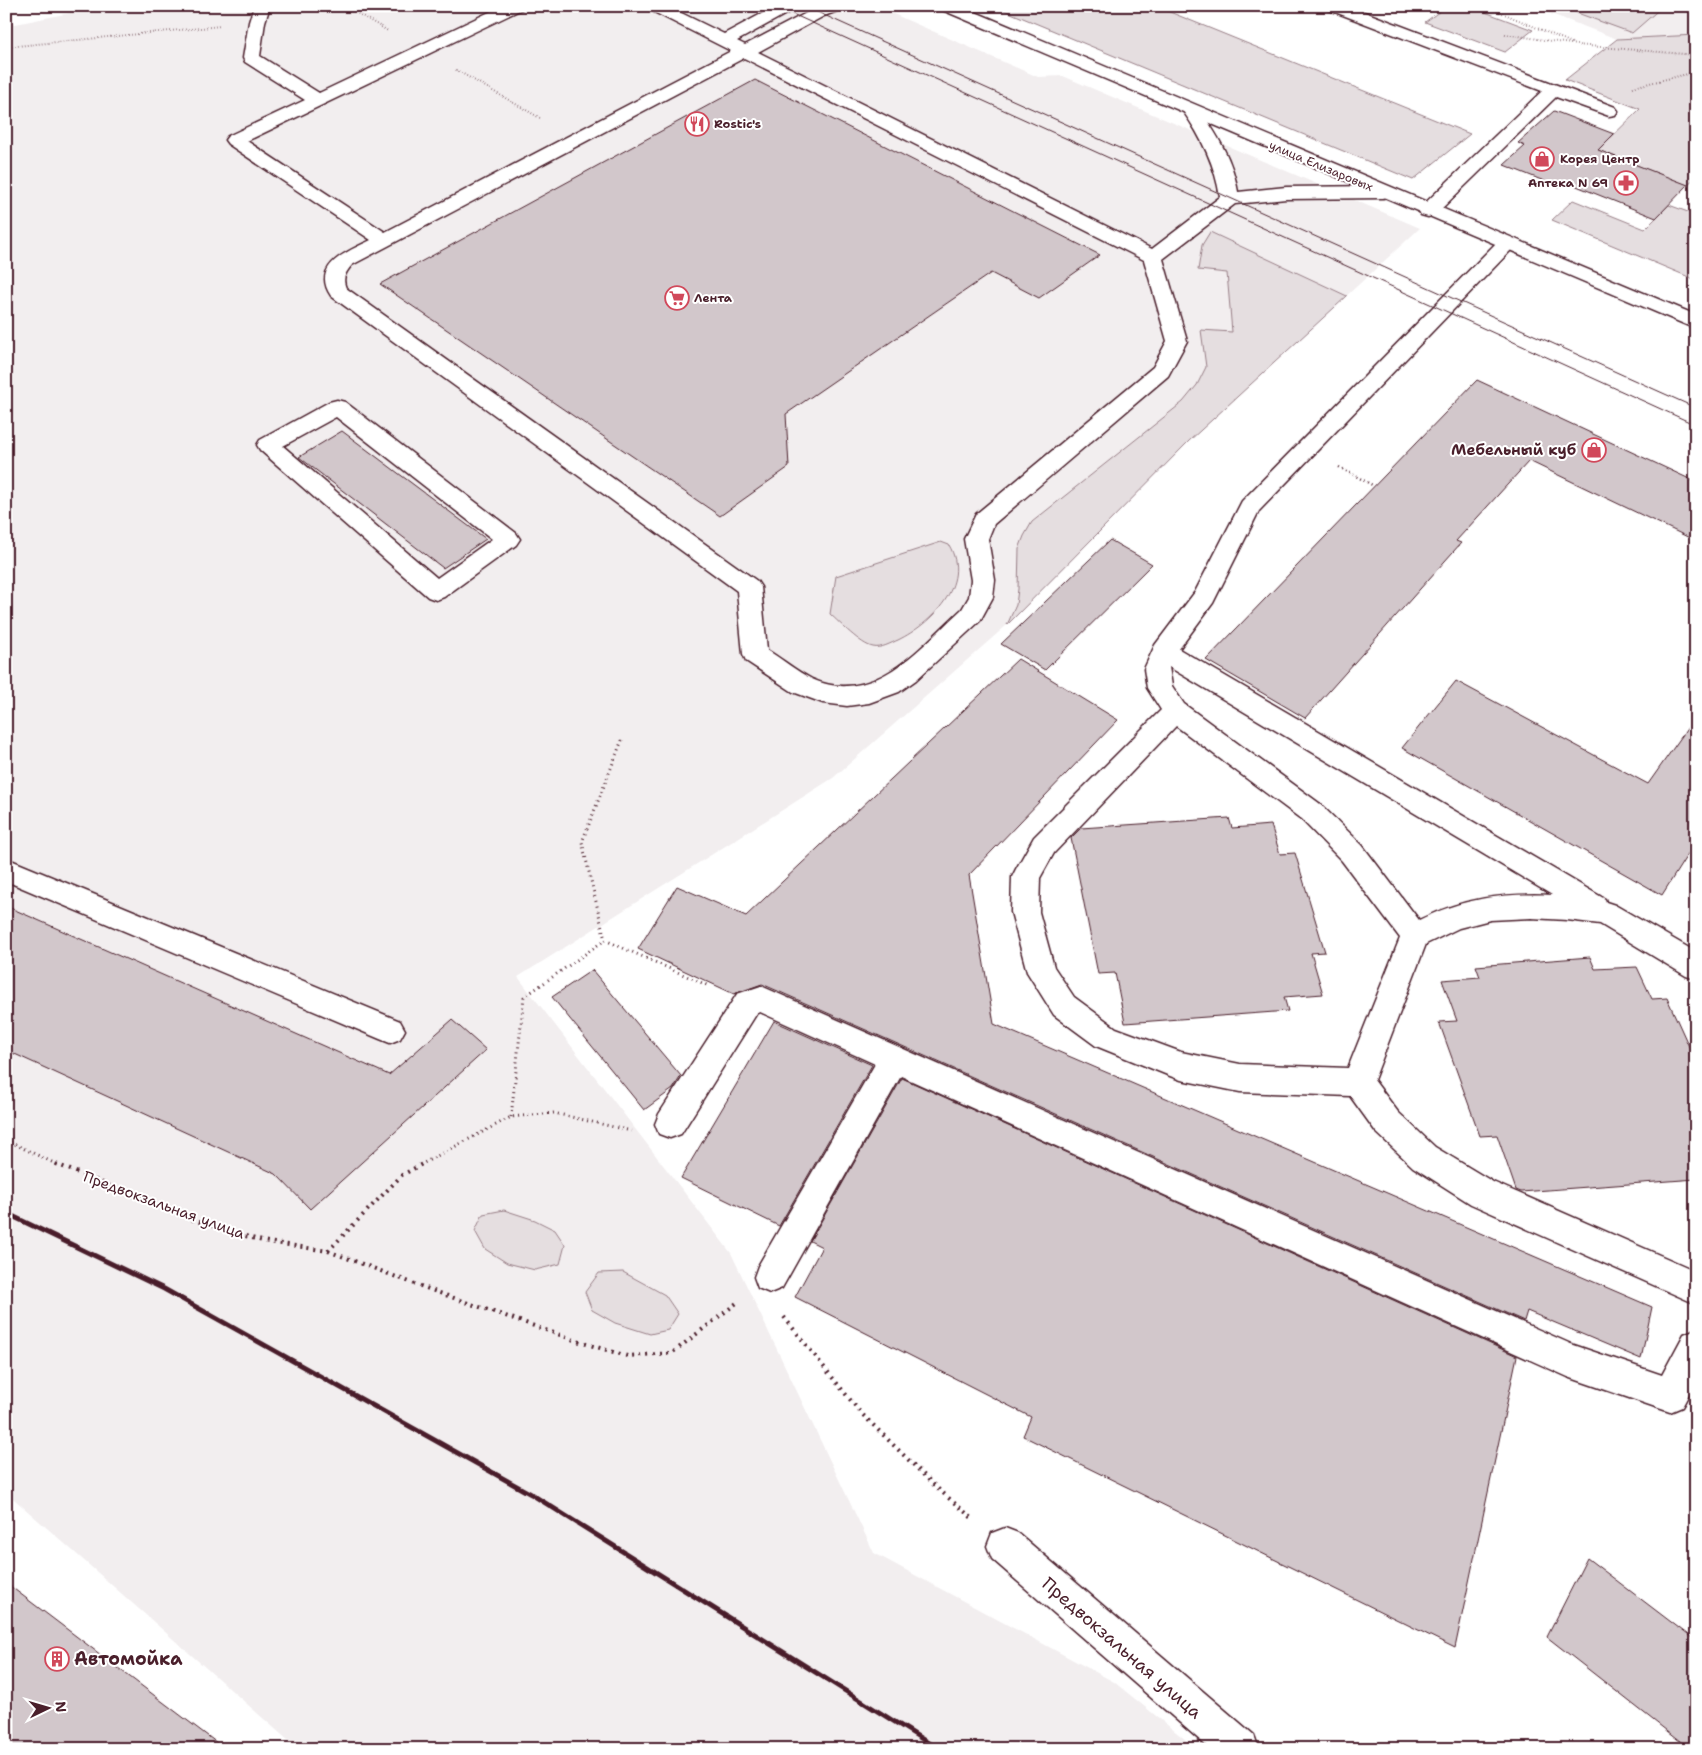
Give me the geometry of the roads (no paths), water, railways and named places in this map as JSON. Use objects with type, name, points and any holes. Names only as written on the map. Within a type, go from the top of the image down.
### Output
[{"type":"main road","points":[[384,240],[234,140],[516,6]]},
{"type":"main road","points":[[654,6],[743,51],[1153,256],[1177,341],[1161,371],[984,520],[976,539],[982,580],[981,597],[971,615],[907,673],[890,685],[869,693],[846,696],[823,693],[802,685],[756,654],[749,587],[338,292],[334,285],[334,277],[338,268],[345,261],[743,51],[762,44],[818,13],[836,6]]},
{"type":"main road","points":[[724,41],[789,6]]},
{"type":"main road","name":"улица Елизаровых","points":[[946,6],[1696,323]]},
{"type":"main road","points":[[1333,6],[1609,111]]},
{"type":"main road","points":[[259,14],[251,58],[318,100]]},
{"type":"main road","points":[[1428,211],[1554,90]]},
{"type":"main road","points":[[1192,111],[1207,131],[1220,155],[1230,198]]},
{"type":"main road","points":[[1153,256],[1230,198],[1286,193],[1383,192]]},
{"type":"main road","points":[[1416,936],[1352,853],[1310,810],[1176,710],[1160,688],[1156,669],[1164,652],[1205,597],[1250,507],[1506,244]]},
{"type":"main road","points":[[337,407],[508,539],[436,591],[268,445],[337,407]]},
{"type":"main road","points":[[1164,652],[1696,967]]},
{"type":"main road","points":[[1176,710],[1044,845],[1026,877],[1025,912],[1040,972],[1064,1006],[1106,1037],[1181,1066],[1240,1078],[1283,1081],[1358,1082]]},
{"type":"main road","points":[[6,869],[390,1030]]},
{"type":"main road","points":[[1358,1082],[1416,936],[1453,917],[1490,908],[1531,906],[1605,913]]},
{"type":"main road","points":[[670,1124],[747,1003],[761,999],[1568,1360],[1670,1395],[1696,1346]]},
{"type":"main road","points":[[770,1277],[894,1059]]},
{"type":"main road","points":[[1358,1082],[1387,1122],[1424,1157],[1482,1194],[1696,1288]]},
{"type":"main road","name":"Предвокзальная улица","points":[[1005,1546],[1240,1749]]},
{"type":"tram line","points":[[775,6],[1696,425]]},
{"type":"tram line","points":[[804,6],[1696,408]]},
{"type":"railway","points":[[6,1213],[164,1289],[531,1494],[938,1749]]},
{"type":"place","name":"Rostic's","points":[[697,124]]},
{"type":"place","name":"Корея Центр","points":[[1542,159]]},
{"type":"place","name":"Аптека N 69","points":[[1626,183]]},
{"type":"place","name":"Лента","points":[[677,298]]},
{"type":"place","name":"Мебельный куб","points":[[1594,450]]},
{"type":"place","name":"Автомойка","points":[[57,1659]]}]
